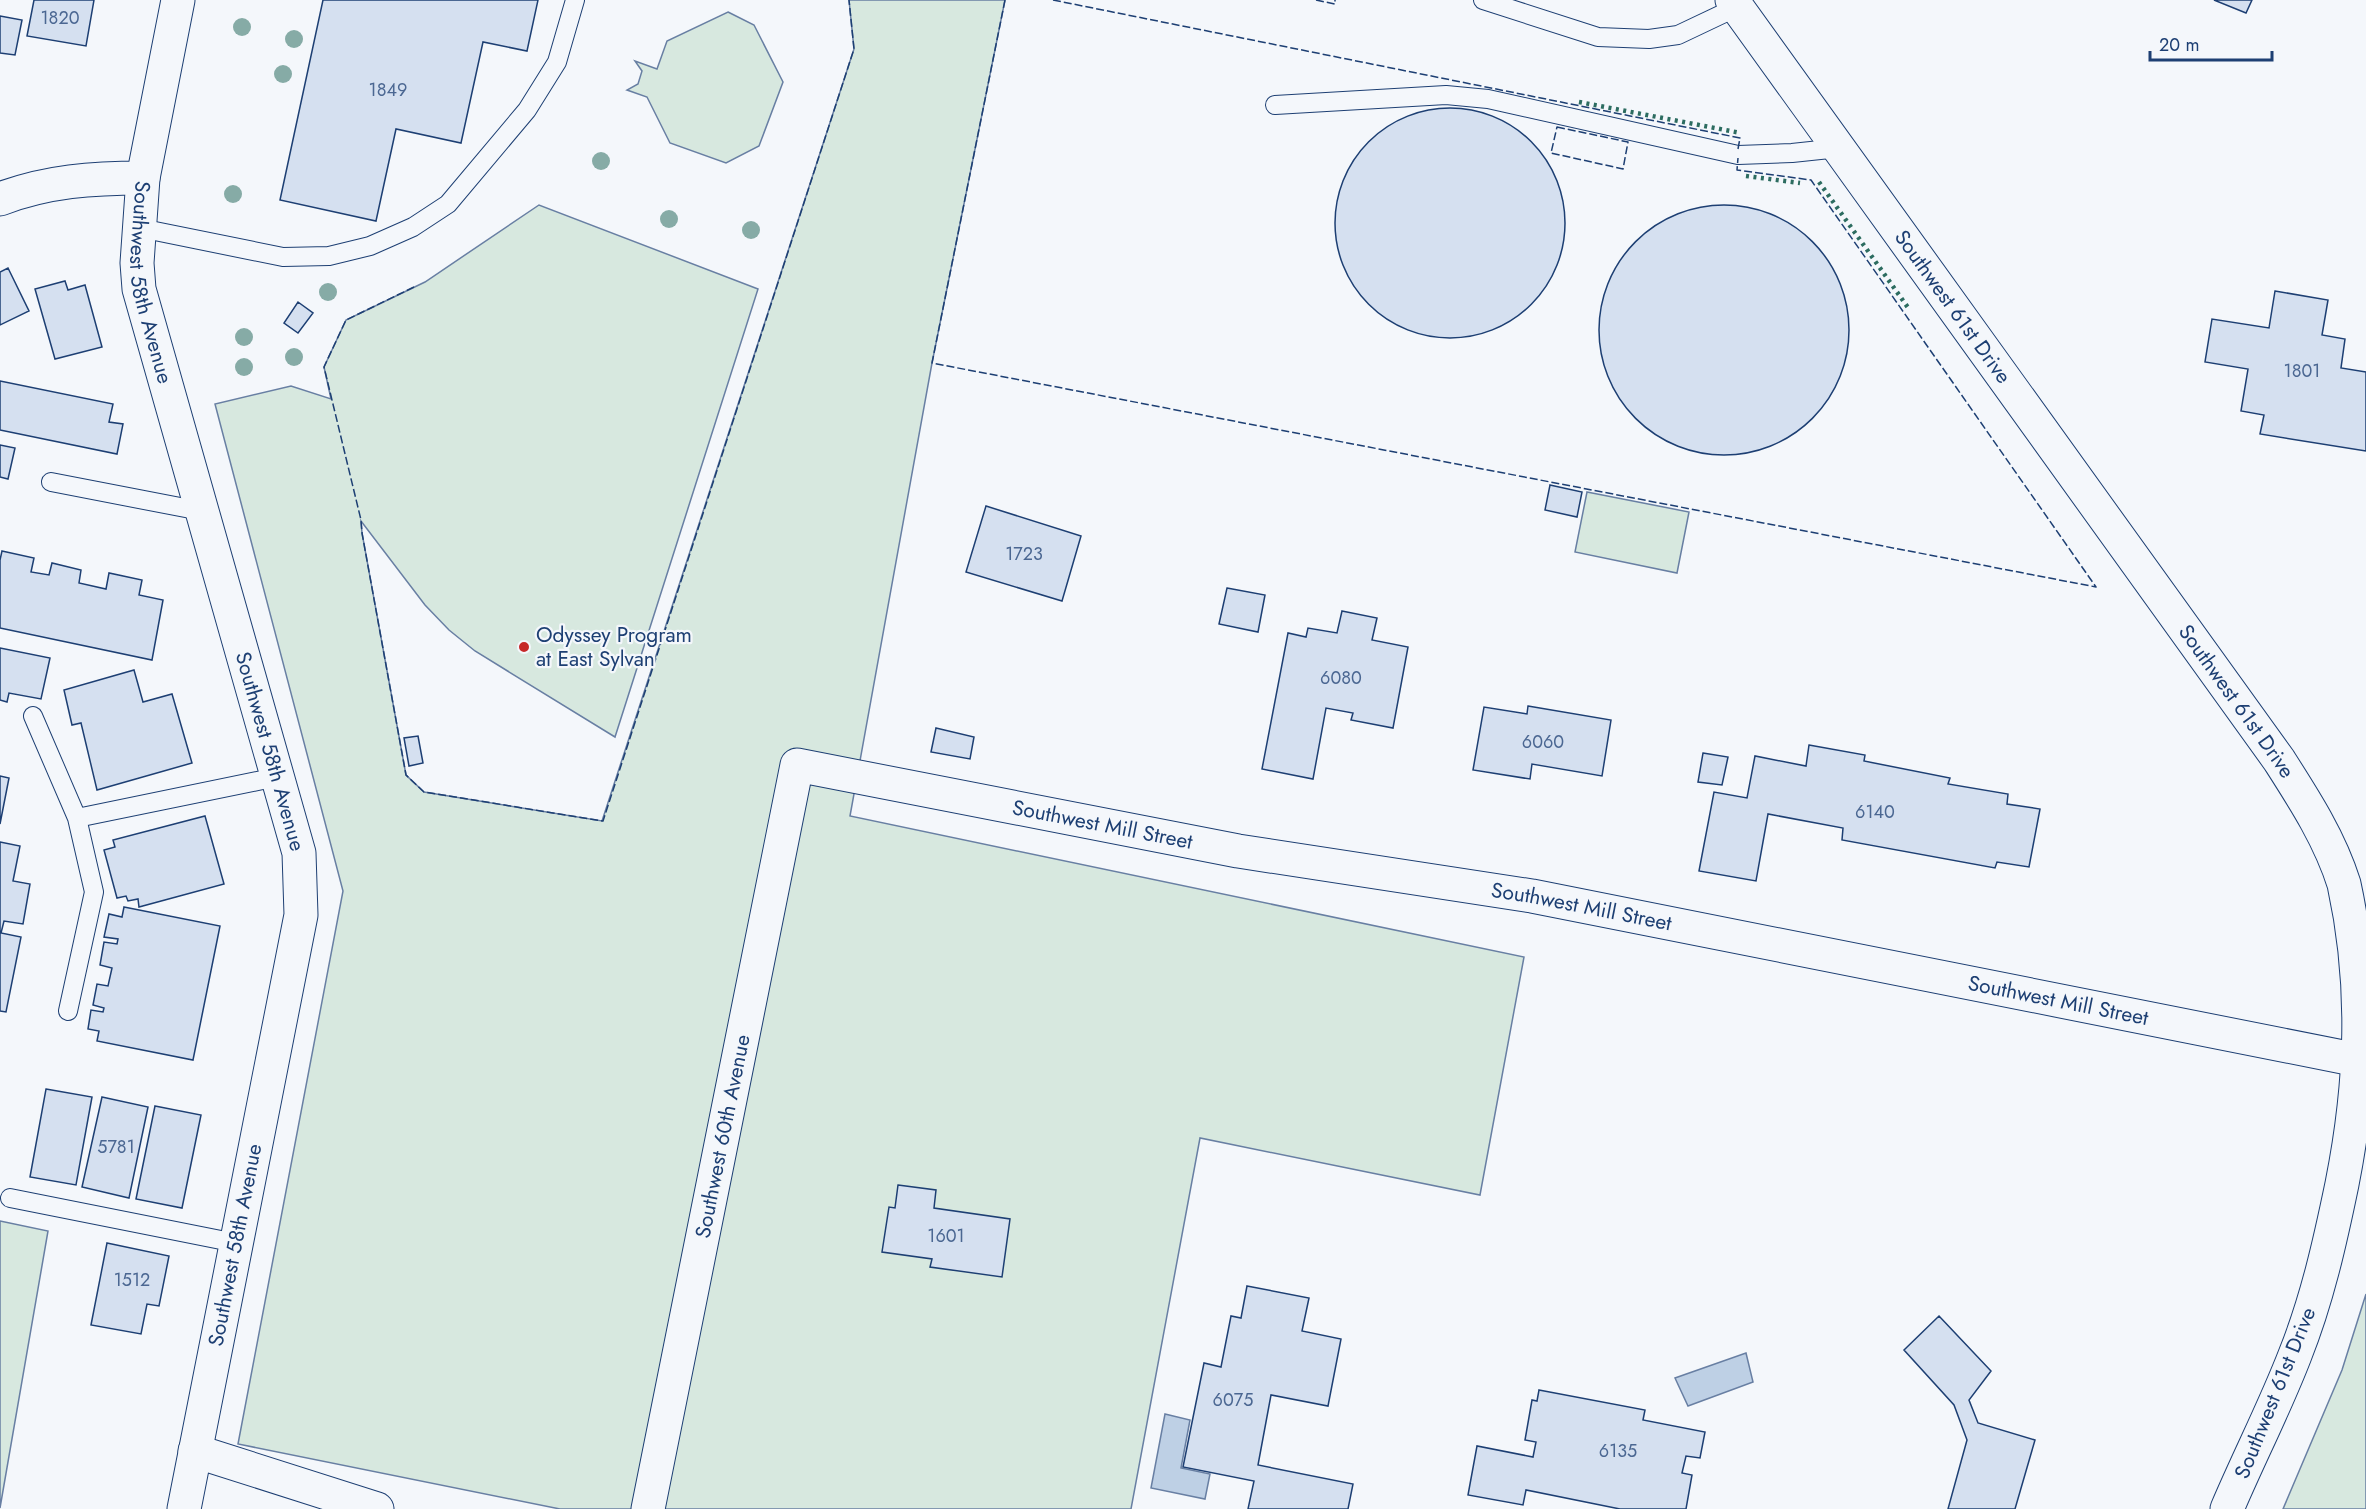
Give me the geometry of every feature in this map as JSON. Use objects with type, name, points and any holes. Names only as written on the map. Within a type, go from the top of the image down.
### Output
[{"type":"street","name":"Southwest 58th Avenue","points":[[178,0],[143,178],[137,263],[139,289],[298,853],[301,915],[184,1509]]},
{"type":"street","name":"Southwest 61st Drive","points":[[1735,3],[2279,760],[2308,804],[2344,884],[2357,935],[2364,996],[2363,1061],[2352,1132],[2332,1237],[2310,1315],[2296,1354],[2227,1509]]},
{"type":"street","points":[[0,200],[22,191],[58,182],[101,178],[143,178]]},
{"type":"street","name":"Southwest Mill Street","points":[[797,765],[1238,851],[1532,896],[2363,1061]]},
{"type":"street","name":"Southwest 60th Avenue","points":[[648,1509],[797,765]]},
{"type":"street","points":[[195,1451],[377,1509]]},
{"type":"lane","points":[[140,228],[283,257],[329,256],[370,246],[414,227],[448,204],[528,110],[557,62],[575,0]]},
{"type":"lane","points":[[1483,0],[1598,37],[1649,39],[1678,35],[1735,3]]},
{"type":"lane","points":[[1275,105],[1446,94],[1488,99],[1738,155],[1839,148]]},
{"type":"lane","points":[[51,482],[201,511]]},
{"type":"lane","points":[[33,716],[77,818],[94,892],[68,1011]]},
{"type":"lane","points":[[77,818],[277,777]]},
{"type":"lane","points":[[10,1198],[236,1243]]},
{"type":"shaded area","points":[[849,0],[1005,0],[932,363],[850,816],[1524,957],[1480,1195],[1200,1138],[1131,1509],[560,1509],[238,1444],[343,891],[215,404],[291,386],[331,399],[324,367],[346,320],[425,282],[539,205],[758,289],[615,737],[475,651],[449,630],[425,605],[361,521],[406,775],[424,792],[602,821],[854,49]]},
{"type":"shaded area","points":[[728,12],[754,25],[783,82],[759,146],[726,163],[670,143],[647,97],[627,90],[638,84],[642,71],[635,61],[657,69],[667,41]]},
{"type":"shaded area","points":[[1587,492],[1689,512],[1677,573],[1575,552]]},
{"type":"shaded area","points":[[0,1221],[48,1231],[0,1508]]},
{"type":"shaded area","points":[[2366,1294],[2366,1509],[2283,1509],[2342,1370]]},
{"type":"water","points":[[1746,1353],[1753,1382],[1688,1406],[1675,1378]]},
{"type":"water","points":[[1165,1414],[1190,1420],[1181,1468],[1210,1474],[1205,1499],[1151,1488]]},
{"type":"building","points":[[34,0],[94,0],[86,46],[27,36]]},
{"type":"building","points":[[323,0],[538,0],[527,51],[483,42],[461,143],[396,129],[376,221],[280,200]]},
{"type":"building","points":[[2214,0],[2252,0],[2246,13]]},
{"type":"building","points":[[0,16],[22,20],[15,55],[0,53]]},
{"type":"building","points":[[1450,108],[1472,110],[1494,117],[1514,127],[1539,150],[1546,159],[1560,190],[1565,223],[1563,245],[1556,267],[1546,287],[1523,312],[1514,319],[1483,333],[1450,338],[1428,336],[1406,329],[1386,319],[1361,296],[1354,287],[1340,256],[1335,223],[1337,201],[1344,179],[1354,159],[1377,134],[1386,127],[1417,113]]},
{"type":"building","points":[[1724,205],[1748,208],[1772,215],[1793,226],[1812,242],[1828,261],[1839,282],[1846,306],[1849,330],[1846,354],[1839,378],[1828,399],[1812,418],[1793,434],[1772,445],[1748,452],[1724,455],[1700,452],[1676,445],[1655,434],[1636,418],[1620,399],[1609,378],[1602,354],[1599,330],[1602,306],[1609,282],[1620,261],[1636,242],[1655,226],[1676,215],[1700,208]]},
{"type":"building","points":[[8,268],[29,311],[0,325],[0,272]]},
{"type":"building","points":[[65,281],[68,290],[85,285],[102,347],[55,359],[35,289]]},
{"type":"building","points":[[2275,291],[2328,300],[2322,335],[2345,339],[2341,368],[2366,372],[2366,451],[2260,434],[2264,415],[2241,411],[2248,369],[2205,362],[2212,319],[2269,328]]},
{"type":"building","points":[[298,302],[313,313],[298,333],[284,323]]},
{"type":"building","points":[[0,381],[113,404],[109,422],[123,424],[117,454],[0,430]]},
{"type":"building","points":[[0,445],[15,448],[8,479],[0,477]]},
{"type":"building","points":[[1550,485],[1582,492],[1577,517],[1545,510]]},
{"type":"building","points":[[986,506],[1081,536],[1062,601],[966,572]]},
{"type":"building","points":[[2,551],[34,558],[31,572],[49,575],[52,563],[81,570],[79,583],[106,589],[109,573],[142,580],[139,595],[163,600],[152,660],[0,628]]},
{"type":"building","points":[[1227,588],[1265,595],[1258,632],[1219,624]]},
{"type":"building","points":[[1342,611],[1377,618],[1372,640],[1408,647],[1393,728],[1351,720],[1353,713],[1326,708],[1313,779],[1262,769],[1288,633],[1306,637],[1308,628],[1337,633]]},
{"type":"building","points":[[0,648],[50,658],[41,699],[9,693],[7,702],[0,700]]},
{"type":"building","points":[[134,670],[143,702],[172,694],[192,763],[97,790],[81,723],[72,725],[64,690]]},
{"type":"building","points":[[1528,706],[1611,720],[1602,776],[1532,764],[1530,779],[1473,770],[1484,707],[1527,714]]},
{"type":"building","points":[[936,728],[974,737],[970,759],[931,752]]},
{"type":"building","points":[[418,736],[423,763],[409,766],[404,738]]},
{"type":"building","points":[[1809,745],[1865,755],[1864,761],[1950,778],[1948,784],[2008,794],[2007,804],[2040,809],[2029,867],[1997,862],[1995,868],[1842,840],[1843,828],[1768,814],[1756,881],[1699,871],[1714,792],[1747,798],[1755,756],[1806,766]]},
{"type":"building","points":[[1703,753],[1728,757],[1722,785],[1698,782]]},
{"type":"building","points":[[0,776],[9,778],[0,824]]},
{"type":"building","points":[[205,816],[224,884],[139,907],[138,899],[128,901],[126,896],[117,898],[104,850],[115,847],[113,840]]},
{"type":"building","points":[[0,842],[20,846],[13,881],[30,884],[23,924],[4,921],[1,933],[21,937],[6,1012],[0,1011]]},
{"type":"building","points":[[124,907],[220,926],[193,1060],[97,1041],[99,1031],[88,1029],[91,1010],[103,1012],[104,1008],[93,1005],[97,984],[108,986],[112,968],[100,965],[104,942],[117,944],[118,939],[104,937],[109,914],[122,917]]},
{"type":"building","points":[[46,1089],[92,1097],[76,1185],[30,1177]]},
{"type":"building","points":[[102,1097],[148,1107],[129,1198],[82,1187]]},
{"type":"building","points":[[155,1106],[201,1115],[182,1208],[136,1199]]},
{"type":"building","points":[[898,1185],[936,1190],[934,1208],[1010,1219],[1002,1277],[930,1267],[932,1259],[882,1252],[889,1207],[895,1208]]},
{"type":"building","points":[[107,1243],[169,1256],[159,1306],[147,1304],[141,1334],[91,1325]]},
{"type":"building","points":[[1247,1286],[1309,1298],[1302,1331],[1341,1339],[1328,1406],[1271,1395],[1258,1465],[1353,1484],[1348,1509],[1248,1509],[1254,1481],[1183,1467],[1204,1363],[1221,1367],[1231,1316],[1241,1318]]},
{"type":"building","points":[[1939,1316],[1991,1371],[1969,1400],[1978,1423],[2035,1440],[2015,1509],[1948,1509],[1967,1440],[1954,1405],[1904,1350]]},
{"type":"building","points":[[1539,1390],[1645,1410],[1643,1420],[1705,1432],[1700,1458],[1686,1456],[1682,1473],[1692,1475],[1686,1509],[1620,1509],[1526,1490],[1523,1505],[1468,1495],[1477,1446],[1533,1457],[1536,1442],[1525,1440],[1532,1400],[1537,1401]]},
{"type":"hedge","points":[[1579,102],[1741,133]]},
{"type":"hedge","points":[[1746,176],[1800,183]]},
{"type":"hedge","points":[[1819,182],[1909,309]]},
{"type":"fence","points":[[414,287],[346,320],[324,367],[361,520],[406,775],[424,792],[603,821],[854,49],[849,0]]},
{"type":"fence","points":[[1005,0],[932,363],[2096,587],[1811,180],[1737,170],[1738,158]]},
{"type":"fence","points":[[1053,0],[1740,138],[1738,149]]},
{"type":"fence","points":[[1316,0],[1335,4],[1335,0]]},
{"type":"fence","points":[[1557,127],[1628,142],[1623,169],[1551,153],[1557,127]]},
{"type":"place","name":"Odyssey Program at East Sylvan","points":[[524,647]]}]
